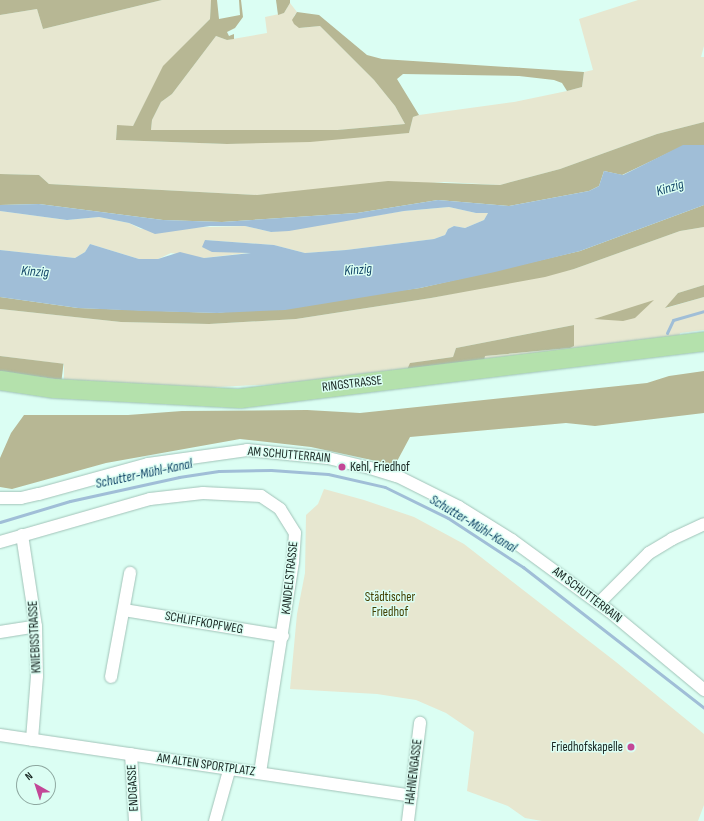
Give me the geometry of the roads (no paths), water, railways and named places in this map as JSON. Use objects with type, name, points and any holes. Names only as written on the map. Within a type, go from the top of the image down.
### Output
[{"type":"main road","name":"RINGSTRASSE","points":[[0,380],[53,388],[240,398],[704,341]]},
{"type":"street","name":"AM SCHUTTERRAIN","points":[[0,498],[21,498],[39,494],[148,464],[247,450],[343,461],[397,476],[459,507],[512,540],[599,603],[704,690]]},
{"type":"street","name":"KANDELSTRASSE","points":[[0,542],[150,499],[203,493],[262,496],[280,509],[295,533],[284,636],[260,772]]},
{"type":"street","points":[[599,603],[649,553],[672,539],[704,524]]},
{"type":"street","name":"KNIEBISSTRASSE","points":[[22,535],[36,626],[37,676],[32,740]]},
{"type":"street","points":[[111,677],[130,573]]},
{"type":"street","name":"SCHLIFFKOPFWEG","points":[[124,610],[284,636]]},
{"type":"street","points":[[0,632],[36,626]]},
{"type":"street","name":"HAHNENGASSE","points":[[408,821],[420,723]]},
{"type":"street","name":"AM ALTEN SPORTPLATZ","points":[[0,735],[131,754],[229,771],[260,772],[412,796]]},
{"type":"street","name":"ENDGASSE","points":[[131,754],[135,821]]},
{"type":"street","points":[[215,821],[229,771]]},
{"type":"water","name":"Kinzig","points":[[683,145],[704,145],[704,205],[580,251],[495,272],[420,288],[285,310],[217,313],[78,308],[0,297],[0,250],[75,258],[85,252],[90,244],[139,259],[158,259],[180,252],[204,258],[251,253],[212,252],[202,247],[205,240],[274,245],[305,253],[346,250],[434,239],[445,235],[448,229],[454,226],[465,228],[484,220],[488,213],[476,213],[449,207],[404,211],[289,231],[271,232],[245,226],[210,226],[155,234],[129,223],[99,217],[67,220],[0,211],[0,205],[39,204],[163,220],[222,222],[357,213],[438,200],[509,206],[589,191],[599,186],[604,171],[623,175]]},
{"type":"waterway","points":[[667,333],[673,320],[704,311]]},
{"type":"waterway","name":"Schutter-Mühl-Kanal","points":[[0,522],[70,501],[179,477],[219,471],[271,470],[328,474],[385,487],[448,518],[523,567],[704,708]]},
{"type":"place","name":"Kehl, Friedhof","points":[[342,467]]},
{"type":"place","name":"Friedhofskapelle","points":[[631,747]]},
{"type":"park label","name":"Städtischer Friedhof","points":[[390,606]]}]
